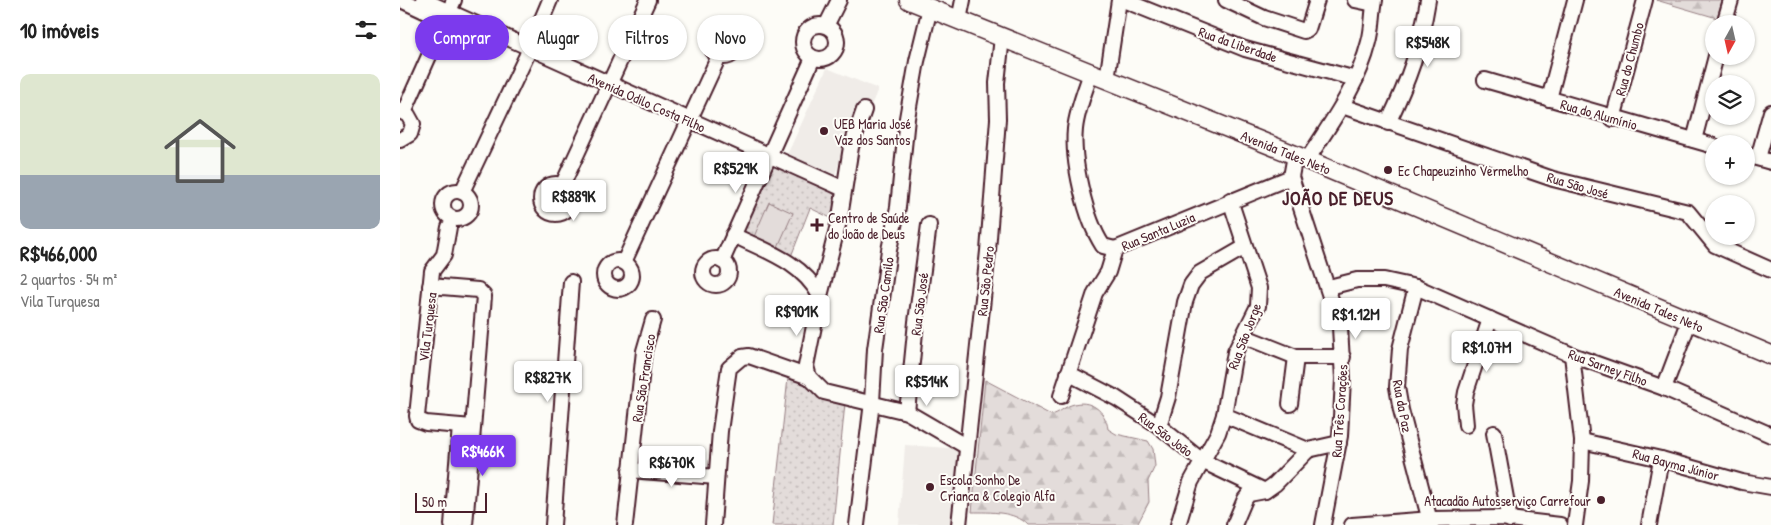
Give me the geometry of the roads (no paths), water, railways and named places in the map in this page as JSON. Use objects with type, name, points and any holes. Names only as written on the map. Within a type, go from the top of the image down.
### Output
[{"type":"main road","name":"Avenida Tales Neto","points":[[909,0],[1301,158],[1688,322],[1771,355]]},
{"type":"street","name":"Avenida Odilo Costa Filho","points":[[401,0],[449,11]]},
{"type":"street","name":"Avenida Odilo Costa Filho","points":[[423,0],[449,11],[519,48]]},
{"type":"street","points":[[544,15],[550,0]]},
{"type":"street","points":[[562,186],[648,0]]},
{"type":"street","points":[[826,26],[839,0]]},
{"type":"street","points":[[960,20],[963,0]]},
{"type":"street","points":[[1115,249],[1102,246],[1091,221],[1081,186],[1075,144],[1078,114],[1099,76],[1121,0]]},
{"type":"street","name":"Rua da Liberdade","points":[[1121,0],[1245,49],[1356,79]]},
{"type":"street","points":[[1226,0],[1264,18],[1304,32],[1308,29],[1317,0]]},
{"type":"street","points":[[1301,158],[1342,106],[1356,79],[1369,41],[1374,2],[1355,0]]},
{"type":"street","points":[[1388,123],[1411,74],[1423,29],[1428,0]]},
{"type":"street","points":[[1549,99],[1575,0]]},
{"type":"street","name":"Rua do Chumbo","points":[[1613,118],[1644,0]]},
{"type":"street","points":[[1727,15],[1731,0]]},
{"type":"street","name":"Rua São Camilo","points":[[857,525],[872,402],[875,349],[889,250],[898,207],[907,118],[930,8]]},
{"type":"street","points":[[400,140],[406,138],[412,129],[411,119],[402,112],[449,11]]},
{"type":"street","points":[[820,24],[826,26],[836,37],[836,48],[824,58],[813,58],[804,50],[802,38],[809,28],[820,24]]},
{"type":"street","name":"Rua São Pedro","points":[[959,525],[988,251],[998,119],[997,83],[1002,37]]},
{"type":"street","points":[[722,261],[813,58]]},
{"type":"street","points":[[462,192],[525,60]]},
{"type":"street","name":"Avenida Odilo Costa Filho","points":[[544,60],[766,161],[844,189]]},
{"type":"street","points":[[624,262],[717,60]]},
{"type":"street","points":[[1694,140],[1714,65]]},
{"type":"street","name":"Rua do Alumínio","points":[[1485,80],[1705,143]]},
{"type":"street","name":"Rua São José","points":[[1342,106],[1553,179],[1688,212],[1715,245],[1771,270]]},
{"type":"street","points":[[809,377],[806,366],[820,296],[840,217],[851,147],[864,110]]},
{"type":"street","points":[[1759,158],[1771,112]]},
{"type":"street","name":"Rua Três Corações","points":[[1301,158],[1291,177],[1329,287],[1340,328],[1343,357],[1338,443],[1323,525]]},
{"type":"street","name":"Rua Santa Luzia","points":[[1061,396],[1095,293],[1108,272],[1115,249],[1230,200],[1291,177]]},
{"type":"street","name":"Rua São Jorge","points":[[1178,525],[1185,499],[1202,461],[1212,446],[1224,415],[1231,369],[1243,336],[1258,306],[1259,288],[1230,200]]},
{"type":"street","name":"Rua São José","points":[[907,412],[916,322],[929,225]]},
{"type":"street","points":[[430,286],[433,268],[445,253],[449,227]]},
{"type":"street","points":[[733,235],[780,258],[804,273],[820,278],[825,276]]},
{"type":"street","points":[[1159,426],[1168,397],[1184,302],[1190,285],[1200,273],[1245,247]]},
{"type":"street","points":[[804,273],[820,296]]},
{"type":"street","name":"Rua Sarney Filho","points":[[1329,287],[1357,280],[1384,280],[1416,287],[1572,355],[1664,388],[1771,435]]},
{"type":"street","points":[[553,525],[571,282]]},
{"type":"street","name":"Vila Turquesa","points":[[452,525],[466,426],[484,296],[478,290],[430,286],[418,419],[426,423],[466,426]]},
{"type":"street","name":"Rua da Paz","points":[[1416,287],[1400,349],[1397,387],[1401,410],[1432,522]]},
{"type":"street","points":[[1466,425],[1464,404],[1466,392],[1490,319]]},
{"type":"street","name":"Rua São Francisco","points":[[625,525],[644,351],[653,320]]},
{"type":"street","points":[[1664,388],[1688,322]]},
{"type":"street","points":[[1243,336],[1296,357],[1343,357]]},
{"type":"street","points":[[1572,355],[1582,441],[1581,481],[1575,525]]},
{"type":"street","points":[[714,525],[716,477],[726,385],[729,368],[742,357],[757,358],[809,377],[824,392],[872,402],[907,412],[967,447]]},
{"type":"street","points":[[1290,404],[1296,357]]},
{"type":"street","name":"Rua São João","points":[[1068,373],[1116,398],[1159,426],[1202,461],[1265,491]]},
{"type":"street","points":[[1224,415],[1308,450]]},
{"type":"street","name":"Vila Turquesa","points":[[465,525],[466,426]]},
{"type":"street","points":[[1494,433],[1510,520]]},
{"type":"street","name":"Rua Bayma Júnior","points":[[1582,441],[1742,482],[1771,486]]},
{"type":"street","points":[[1234,525],[1249,494],[1265,491],[1281,479],[1308,450],[1338,443]]},
{"type":"street","points":[[1649,525],[1661,460]]},
{"type":"street","points":[[630,470],[716,477]]},
{"type":"street","points":[[1352,525],[1510,520],[1560,525]]},
{"type":"place","name":"UEB Maria José Vaz dos Santos","points":[[824,131]]},
{"type":"place","name":"Ec Chapeuzinho Vermelho","points":[[1388,170]]},
{"type":"place","name":"Centro de Saúde do João de Deus","points":[[817,225]]},
{"type":"place","name":"Escola Sonho De Crianca & Colegio Alfa","points":[[930,487]]},
{"type":"place","name":"Atacadão Autosserviço Carrefour","points":[[1601,500]]},
{"type":"district","name":"JOÃO DE DEUS","points":[[1338,198]]}]
